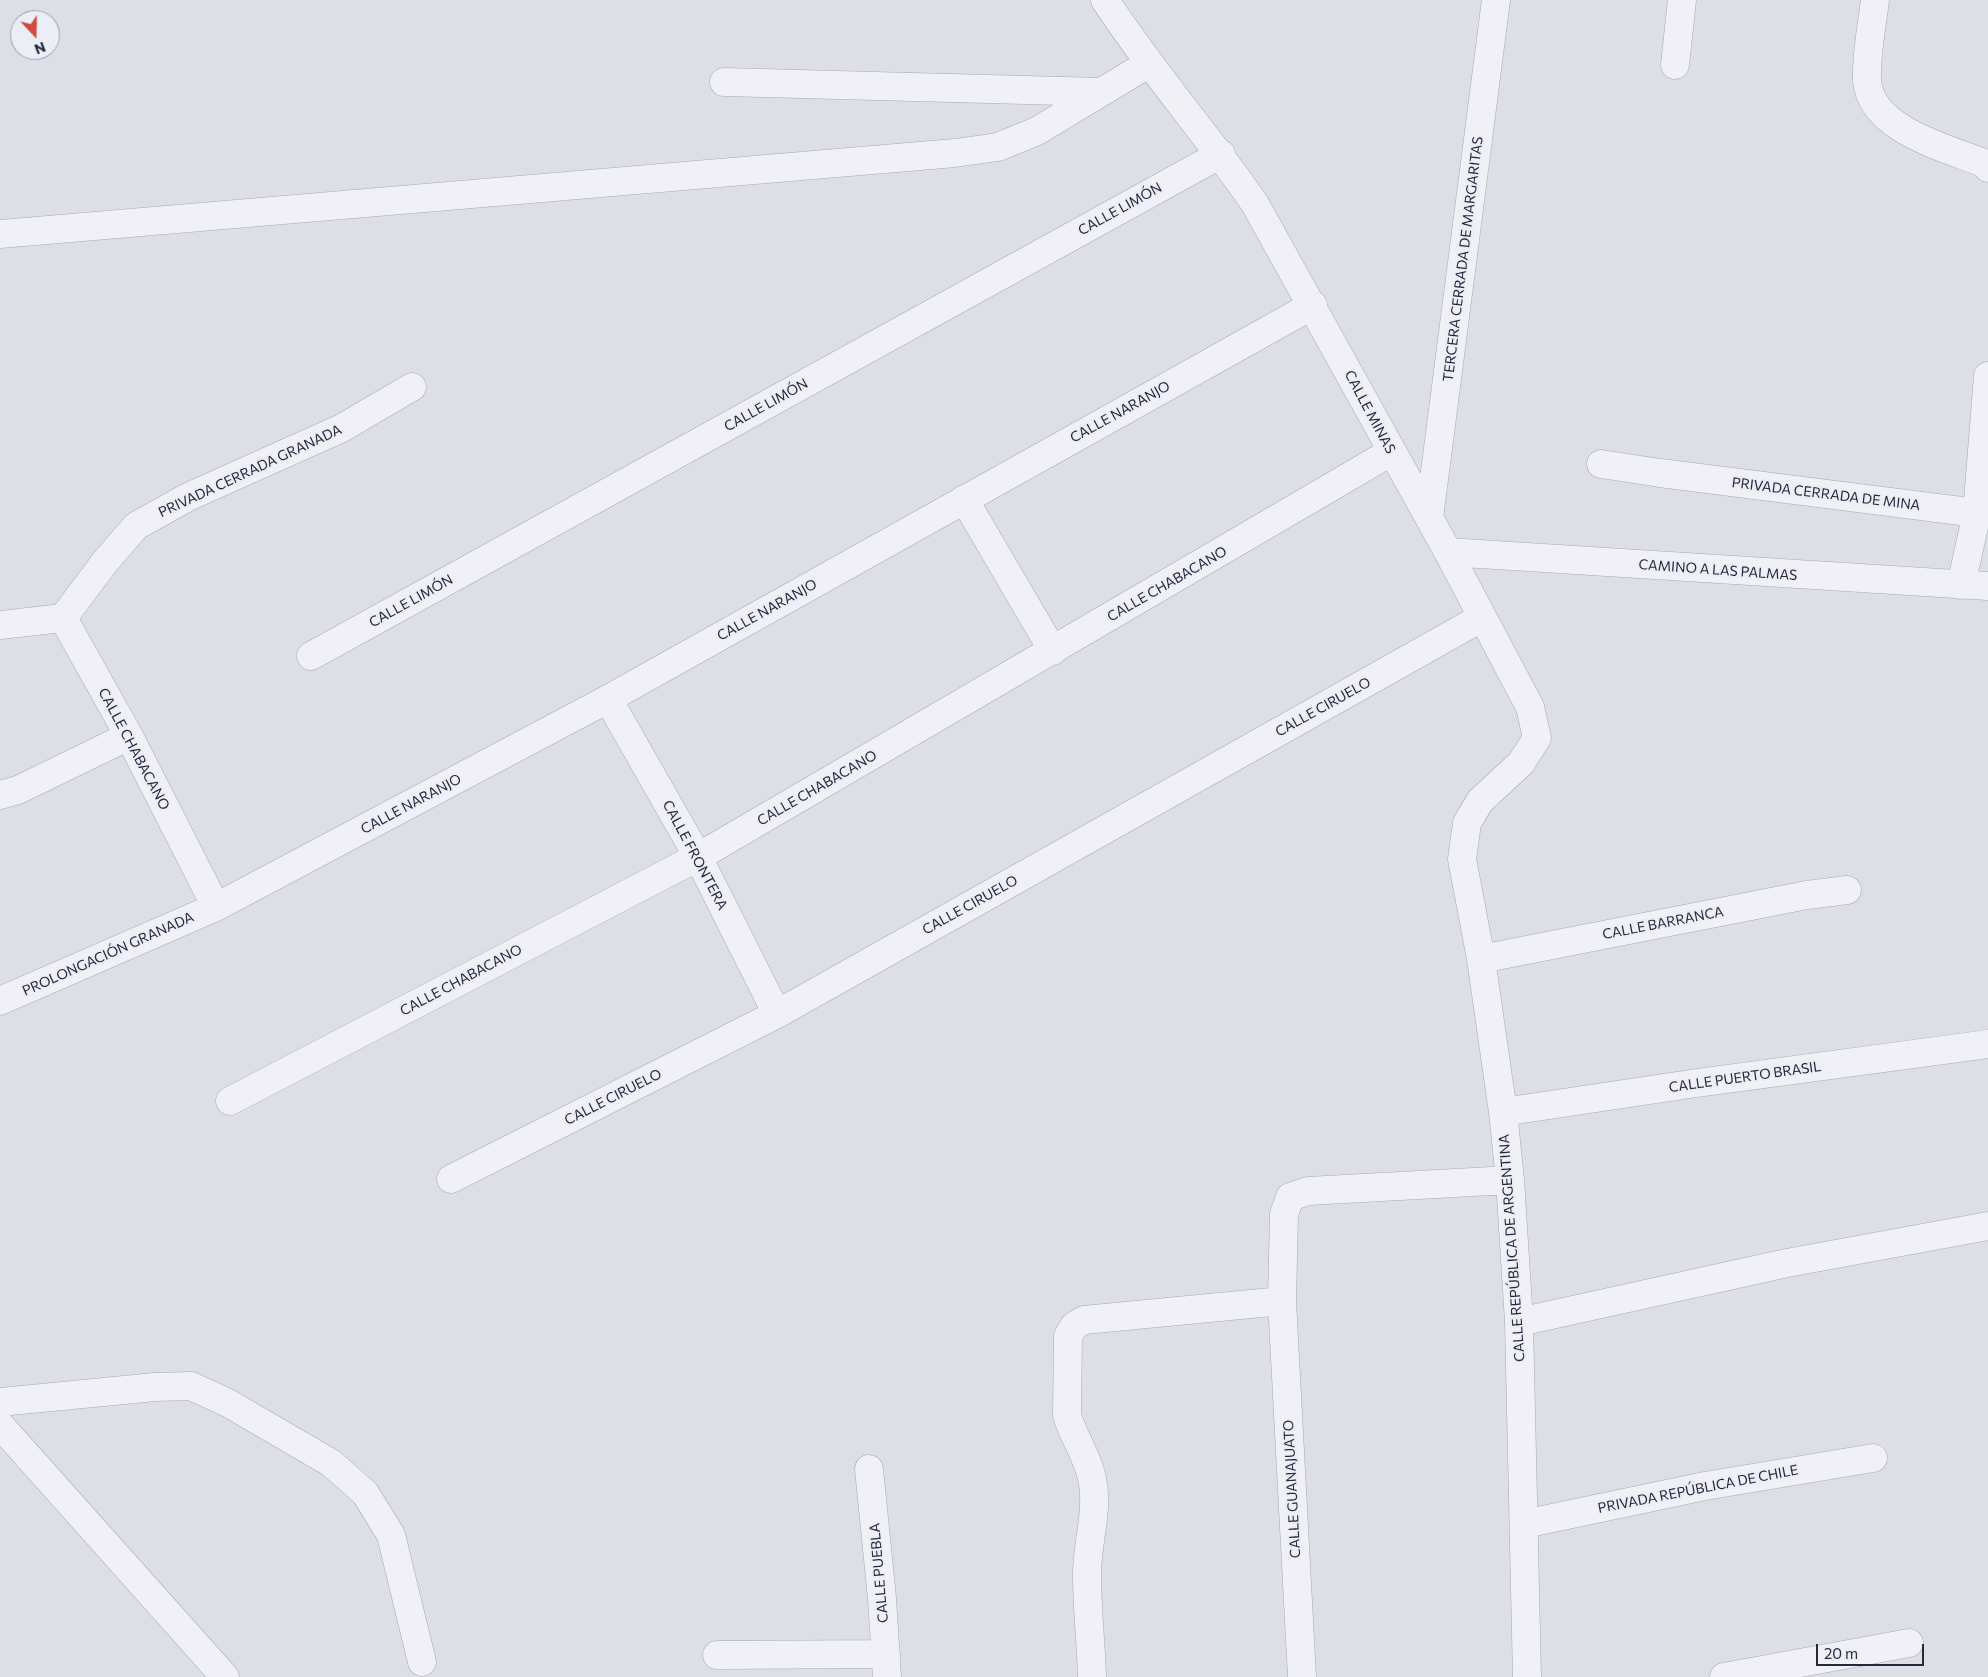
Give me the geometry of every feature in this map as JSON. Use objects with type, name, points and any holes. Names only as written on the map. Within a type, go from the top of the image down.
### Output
[{"type":"street","name":"CALLE MINAS","points":[[1105,0],[1148,64],[1220,154],[1255,204],[1313,305],[1530,707],[1537,738],[1521,763],[1480,801],[1467,823]]},
{"type":"street","name":"TERCERA CERRADA DE MARGARITAS","points":[[1429,518],[1496,0]]},
{"type":"street","points":[[1675,65],[1682,0]]},
{"type":"street","points":[[1874,0],[1867,81],[1872,103],[1888,120],[1901,129],[1986,164],[1988,168]]},
{"type":"street","points":[[0,234],[955,153],[1006,144],[1037,131],[1148,64]]},
{"type":"street","points":[[724,82],[1101,92]]},
{"type":"street","name":"CALLE LIMÓN","points":[[311,656],[1220,154]]},
{"type":"street","name":"CALLE NARANJO","points":[[216,907],[608,699],[1313,305]]},
{"type":"street","points":[[1961,585],[1977,513],[1988,376]]},
{"type":"street","name":"PRIVADA CERRADA GRANADA","points":[[63,618],[105,562],[136,526],[188,497],[342,428],[412,387]]},
{"type":"street","name":"CALLE CHABACANO","points":[[230,1101],[698,857],[1391,452]]},
{"type":"street","name":"PRIVADA CERRADA DE MINA","points":[[1601,464],[1660,474],[1977,513]]},
{"type":"street","points":[[964,499],[1053,651]]},
{"type":"street","name":"CAMINO A LAS PALMAS","points":[[1448,552],[1988,586]]},
{"type":"street","points":[[0,624],[63,618]]},
{"type":"street","name":"CALLE CHABACANO","points":[[63,618],[129,736],[216,907]]},
{"type":"street","name":"CALLE CIRUELO","points":[[452,1179],[777,1014],[1481,618]]},
{"type":"street","name":"CALLE FRONTERA","points":[[608,699],[698,857],[777,1014]]},
{"type":"street","points":[[0,795],[18,790],[129,736]]},
{"type":"street","name":"CALLE REPÚBLICA DE ARGENTINA","points":[[1467,823],[1462,859],[1480,959],[1502,1112],[1510,1180],[1520,1322],[1526,1677]]},
{"type":"street","name":"CALLE BARRANCA","points":[[1480,959],[1807,895],[1847,890]]},
{"type":"street","name":"PROLONGACIÓN GRANADA","points":[[0,1002],[216,907]]},
{"type":"street","name":"CALLE PUERTO BRASIL","points":[[1502,1112],[1697,1083],[1988,1044]]},
{"type":"street","name":"CALLE GUANAJUATO","points":[[1302,1677],[1282,1301],[1284,1214],[1290,1197],[1308,1191],[1510,1180]]},
{"type":"street","points":[[1520,1322],[1787,1263],[1988,1226]]},
{"type":"street","points":[[1092,1677],[1087,1572],[1094,1503],[1093,1480],[1086,1455],[1070,1426],[1066,1401],[1068,1336],[1074,1326],[1084,1320],[1282,1301]]},
{"type":"street","points":[[0,1402],[155,1387],[191,1386],[228,1403],[331,1463],[365,1494],[391,1535],[422,1662]]},
{"type":"street","points":[[0,1425],[225,1677]]},
{"type":"street","name":"PRIVADA REPÚBLICA DE CHILE","points":[[1524,1524],[1705,1486],[1873,1458]]},
{"type":"street","name":"CALLE PUEBLA","points":[[869,1469],[886,1666]]},
{"type":"street","points":[[1724,1677],[1909,1643]]},
{"type":"street","points":[[717,1655],[886,1666]]}]
